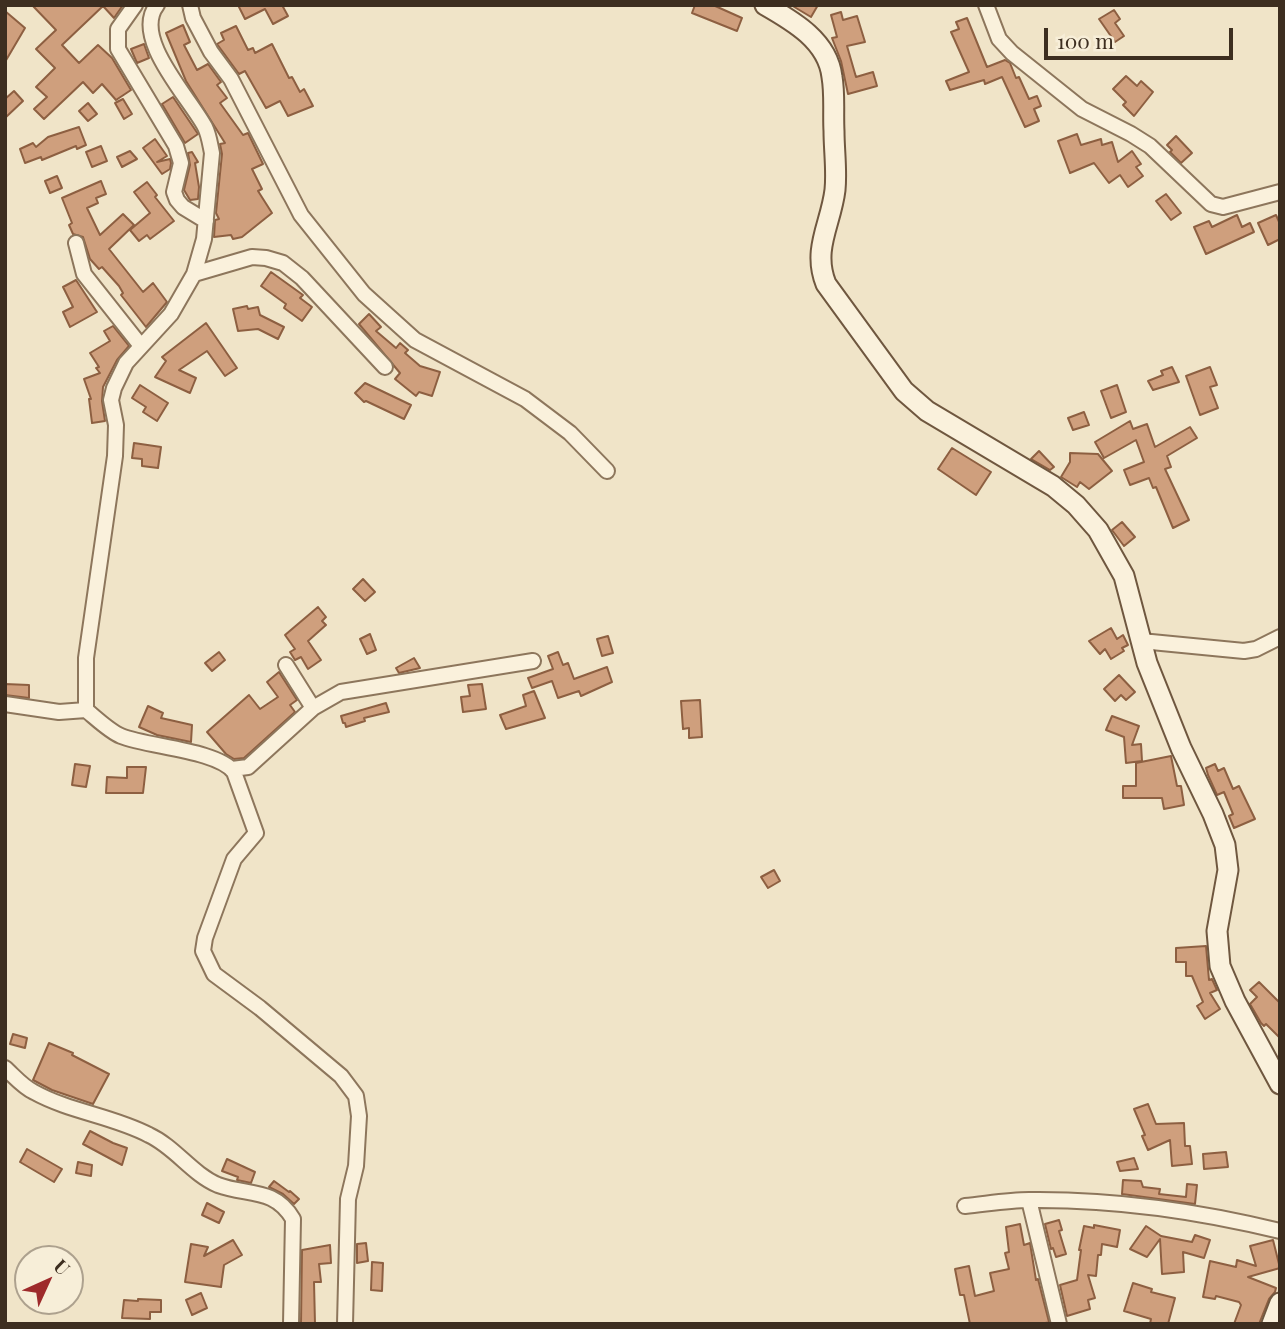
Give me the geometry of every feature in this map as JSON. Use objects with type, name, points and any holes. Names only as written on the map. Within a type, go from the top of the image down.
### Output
[{"type":"street","points":[[135,5],[118,29],[118,49],[176,146],[181,163],[174,192],[177,200],[183,207],[206,221]]},
{"type":"street","points":[[190,5],[193,18],[211,52],[237,89],[301,215],[364,294],[415,340],[525,399],[570,433],[607,471]]},
{"type":"street","points":[[765,5],[807,32],[823,50],[832,74],[835,190],[820,259],[826,284],[904,391],[919,405],[1053,486],[1076,505],[1098,530],[1124,576],[1147,663],[1181,748],[1225,845],[1228,870],[1217,931],[1220,965],[1235,1001],[1280,1084]]},
{"type":"street","points":[[986,5],[999,38],[1012,53],[1082,109],[1150,146],[1211,204],[1223,206],[1280,192]]},
{"type":"street","points":[[86,710],[86,658],[115,456],[116,425],[111,400],[118,376],[171,314],[194,274],[206,221],[212,153],[210,140],[206,128],[165,68],[152,36],[150,21],[154,6]]},
{"type":"street","points":[[76,243],[83,274],[141,346]]},
{"type":"street","points":[[194,274],[252,257],[267,258],[283,264],[302,278],[386,368]]},
{"type":"street","points":[[1141,641],[1244,651],[1256,649],[1280,637]]},
{"type":"street","points":[[232,769],[248,766],[313,708],[351,688],[533,661]]},
{"type":"street","points":[[286,664],[313,708]]},
{"type":"street","points":[[5,704],[59,712],[86,710],[119,735],[198,755],[228,765],[232,769],[256,833],[234,859],[205,938],[203,951],[214,974],[260,1008],[341,1076],[356,1096],[359,1116],[356,1166],[348,1199],[345,1324]]},
{"type":"street","points":[[5,1068],[33,1092],[151,1135],[206,1178],[220,1185],[259,1193],[282,1205],[293,1219],[290,1324]]},
{"type":"street","points":[[965,1206],[1029,1200],[1124,1203],[1232,1219],[1280,1231]]},
{"type":"street","points":[[1029,1200],[1059,1324]]},
{"type":"street","points":[[1272,1324],[1280,1303]]},
{"type":"building","points":[[32,5],[123,5],[114,18],[103,6],[62,45],[79,63],[98,45],[112,58],[131,90],[116,100],[102,84],[93,93],[83,82],[44,119],[34,109],[47,97],[36,87],[55,68],[36,49],[56,30]]},
{"type":"building","points":[[238,5],[282,5],[288,16],[273,24],[265,9],[245,19]]},
{"type":"building","points":[[695,5],[713,5],[742,18],[737,31],[692,13]]},
{"type":"building","points":[[791,5],[818,5],[811,17]]},
{"type":"building","points":[[1114,10],[1120,19],[1115,23],[1124,36],[1115,42],[1099,19]]},
{"type":"building","points":[[5,11],[25,28],[5,62]]},
{"type":"building","points":[[841,12],[843,20],[857,16],[865,42],[847,46],[856,77],[873,72],[877,86],[848,94],[841,61],[832,38],[837,37],[831,15]]},
{"type":"building","points":[[967,18],[987,67],[1005,60],[1010,63],[1016,78],[1019,77],[1029,99],[1037,96],[1041,106],[1034,109],[1039,121],[1025,127],[1002,77],[985,84],[984,80],[950,90],[946,81],[969,72],[951,32],[959,29],[956,22]]},
{"type":"building","points":[[183,25],[190,42],[184,45],[197,70],[208,64],[221,82],[217,85],[227,98],[220,103],[243,135],[248,133],[263,164],[252,169],[262,189],[258,191],[272,213],[242,237],[214,237],[215,220],[219,219],[216,213],[222,154],[220,144],[225,143],[186,81],[166,33]]},
{"type":"building","points":[[236,26],[248,50],[253,48],[255,53],[272,44],[289,78],[292,77],[300,92],[304,89],[313,106],[288,116],[280,101],[266,108],[245,71],[239,74],[217,44],[224,40],[221,33]]},
{"type":"building","points":[[144,44],[149,58],[137,63],[131,49]]},
{"type":"building","points":[[1126,76],[1137,86],[1141,81],[1153,92],[1134,116],[1123,105],[1126,102],[1113,89]]},
{"type":"building","points":[[14,91],[23,101],[5,118],[5,99]]},
{"type":"building","points":[[173,97],[198,134],[185,143],[162,104]]},
{"type":"building","points":[[123,99],[132,114],[124,119],[115,103]]},
{"type":"building","points":[[88,103],[97,114],[88,121],[79,111]]},
{"type":"building","points":[[79,127],[86,145],[25,163],[20,149],[33,143],[36,147],[48,137]]},
{"type":"building","points":[[1077,134],[1081,145],[1101,139],[1102,145],[1112,142],[1118,162],[1132,151],[1141,164],[1136,167],[1143,176],[1128,187],[1120,175],[1109,183],[1094,163],[1070,173],[1058,141]]},
{"type":"building","points":[[1176,136],[1192,153],[1181,163],[1167,145]]},
{"type":"building","points":[[155,139],[167,156],[157,162],[170,159],[171,163],[170,169],[162,174],[143,148]]},
{"type":"building","points":[[101,146],[107,161],[92,167],[86,152]]},
{"type":"building","points":[[130,151],[137,159],[122,167],[117,157]]},
{"type":"building","points":[[192,152],[198,162],[195,163],[199,187],[198,199],[190,200],[184,190],[190,165],[188,153]]},
{"type":"building","points":[[57,176],[62,188],[50,193],[45,181]]},
{"type":"building","points":[[101,181],[106,194],[96,198],[98,203],[87,208],[100,235],[123,214],[134,225],[109,249],[143,292],[153,283],[167,302],[146,327],[121,295],[123,293],[119,286],[102,267],[99,269],[90,259],[83,237],[73,234],[69,225],[72,223],[62,198]]},
{"type":"building","points":[[147,182],[174,221],[150,239],[147,235],[139,241],[130,230],[150,213],[134,192]]},
{"type":"building","points":[[1166,194],[1181,213],[1171,220],[1156,201]]},
{"type":"building","points":[[1237,215],[1242,227],[1250,223],[1254,232],[1206,254],[1194,227],[1209,221],[1212,227]]},
{"type":"building","points":[[1276,215],[1280,224],[1280,239],[1268,245],[1258,223]]},
{"type":"building","points":[[271,272],[303,295],[300,298],[312,307],[302,321],[284,308],[286,304],[261,286]]},
{"type":"building","points":[[76,280],[97,312],[70,327],[63,312],[73,307],[63,287]]},
{"type":"building","points":[[247,306],[248,309],[258,307],[260,315],[284,327],[278,339],[258,329],[238,331],[233,309]]},
{"type":"building","points":[[369,314],[381,327],[376,331],[396,348],[400,343],[408,350],[405,353],[420,366],[440,372],[432,396],[419,392],[416,396],[395,379],[400,373],[359,324]]},
{"type":"building","points":[[206,323],[237,368],[225,376],[207,351],[179,370],[196,378],[190,393],[155,377],[166,361],[162,357]]},
{"type":"building","points":[[113,326],[129,346],[117,360],[103,387],[105,421],[92,423],[91,399],[84,379],[100,373],[90,353],[110,341],[104,331]]},
{"type":"building","points":[[1172,367],[1179,382],[1153,390],[1148,381],[1163,375],[1161,371]]},
{"type":"building","points":[[1210,367],[1217,385],[1210,387],[1218,408],[1200,415],[1186,376]]},
{"type":"building","points":[[365,383],[411,405],[404,419],[364,402],[355,393]]},
{"type":"building","points":[[140,385],[168,403],[157,421],[143,412],[146,407],[132,398]]},
{"type":"building","points":[[1117,385],[1126,412],[1111,418],[1101,391]]},
{"type":"building","points":[[1084,412],[1089,425],[1073,430],[1068,418]]},
{"type":"building","points":[[1130,421],[1133,429],[1147,424],[1155,447],[1190,427],[1197,438],[1167,456],[1171,467],[1165,469],[1189,520],[1173,528],[1156,487],[1153,488],[1149,478],[1130,485],[1124,470],[1144,462],[1136,440],[1104,458],[1095,442]]},
{"type":"building","points":[[134,443],[161,447],[158,468],[142,466],[142,459],[132,458]]},
{"type":"building","points":[[952,448],[991,472],[976,495],[938,469]]},
{"type":"building","points":[[1039,451],[1054,467],[1050,470],[1031,459]]},
{"type":"building","points":[[1070,453],[1098,454],[1112,471],[1089,489],[1080,482],[1077,487],[1061,477],[1070,462]]},
{"type":"building","points":[[1122,522],[1135,537],[1124,546],[1112,530]]},
{"type":"building","points":[[363,579],[375,592],[365,601],[353,589]]},
{"type":"building","points":[[318,607],[326,617],[322,621],[326,625],[308,641],[321,660],[308,669],[301,657],[295,660],[290,652],[295,649],[285,635]]},
{"type":"building","points":[[1111,628],[1117,639],[1123,635],[1128,645],[1111,659],[1105,649],[1100,654],[1089,641]]},
{"type":"building","points":[[370,634],[376,650],[367,654],[360,639]]},
{"type":"building","points":[[608,636],[613,653],[602,656],[597,639]]},
{"type":"building","points":[[219,652],[225,660],[212,671],[205,663]]},
{"type":"building","points":[[558,652],[563,665],[568,663],[574,679],[607,667],[612,682],[581,696],[579,691],[558,698],[552,681],[532,688],[528,678],[553,669],[548,656]]},
{"type":"building","points":[[414,658],[420,668],[399,673],[396,668]]},
{"type":"building","points":[[279,672],[297,700],[290,705],[295,712],[244,758],[234,759],[226,754],[207,732],[249,695],[260,709],[278,697],[267,682]]},
{"type":"building","points":[[1119,675],[1135,692],[1126,700],[1121,695],[1115,701],[1104,689]]},
{"type":"building","points":[[5,684],[29,685],[29,698],[5,695]]},
{"type":"building","points":[[482,684],[486,709],[463,712],[461,697],[470,696],[468,685]]},
{"type":"building","points":[[534,691],[545,718],[506,729],[500,715],[526,706],[523,695]]},
{"type":"building","points":[[700,700],[702,737],[689,738],[689,728],[683,729],[681,701]]},
{"type":"building","points":[[386,703],[389,712],[364,718],[365,721],[346,727],[343,723],[341,716]]},
{"type":"building","points":[[148,706],[163,713],[161,718],[192,725],[191,742],[157,735],[139,727]]},
{"type":"building","points":[[1112,716],[1139,726],[1132,745],[1141,744],[1142,761],[1126,763],[1124,737],[1106,730]]},
{"type":"building","points":[[1171,756],[1184,805],[1164,809],[1162,798],[1123,798],[1123,786],[1136,786],[1136,763]]},
{"type":"building","points":[[75,764],[90,766],[86,787],[72,785]]},
{"type":"building","points":[[1215,764],[1218,771],[1224,768],[1233,789],[1239,786],[1255,819],[1234,828],[1229,816],[1233,814],[1224,792],[1217,795],[1208,775],[1206,768]]},
{"type":"building","points":[[127,767],[146,767],[143,793],[106,793],[107,777],[127,778]]},
{"type":"building","points":[[774,870],[780,881],[768,888],[761,877]]},
{"type":"building","points":[[1206,946],[1209,980],[1212,979],[1217,990],[1210,993],[1220,1009],[1205,1019],[1197,1006],[1203,1002],[1192,976],[1186,976],[1186,962],[1176,962],[1176,948]]},
{"type":"building","points":[[1259,982],[1280,1003],[1280,1038],[1266,1024],[1264,1026],[1261,1023],[1250,1004],[1257,997],[1250,990]]},
{"type":"building","points":[[13,1034],[27,1038],[25,1048],[10,1044]]},
{"type":"building","points":[[49,1043],[73,1053],[72,1055],[109,1074],[93,1104],[52,1090],[33,1080]]},
{"type":"building","points":[[1148,1104],[1156,1124],[1184,1123],[1185,1146],[1190,1146],[1192,1164],[1172,1166],[1170,1140],[1148,1150],[1134,1109]]},
{"type":"building","points":[[90,1131],[127,1148],[122,1165],[83,1144]]},
{"type":"building","points":[[27,1149],[62,1169],[54,1182],[20,1162]]},
{"type":"building","points":[[1226,1152],[1228,1167],[1204,1169],[1203,1154]]},
{"type":"building","points":[[1134,1158],[1138,1169],[1120,1171],[1117,1162]]},
{"type":"building","points":[[227,1159],[255,1172],[251,1183],[237,1180],[238,1177],[222,1171]]},
{"type":"building","points":[[78,1162],[92,1165],[91,1176],[76,1173]]},
{"type":"building","points":[[1123,1180],[1141,1181],[1143,1187],[1160,1189],[1159,1194],[1186,1197],[1187,1184],[1197,1185],[1195,1204],[1122,1194]]},
{"type":"building","points":[[274,1181],[299,1199],[294,1204],[269,1187]]},
{"type":"building","points":[[207,1203],[224,1212],[219,1223],[202,1215]]},
{"type":"building","points":[[1059,1220],[1062,1230],[1059,1231],[1066,1254],[1056,1257],[1053,1248],[1051,1249],[1045,1224]]},
{"type":"building","points":[[1020,1224],[1024,1245],[1030,1243],[1036,1280],[1038,1279],[1049,1322],[970,1324],[955,1269],[969,1266],[975,1296],[994,1291],[990,1273],[1009,1269],[1005,1253],[1009,1252],[1006,1227]]},
{"type":"building","points":[[1094,1225],[1120,1230],[1117,1247],[1102,1244],[1096,1276],[1088,1275],[1095,1298],[1088,1300],[1090,1309],[1067,1316],[1060,1285],[1077,1280],[1084,1226],[1094,1228]]},
{"type":"building","points":[[1146,1226],[1161,1236],[1192,1242],[1195,1235],[1210,1240],[1204,1258],[1183,1252],[1184,1272],[1162,1274],[1160,1239],[1147,1257],[1130,1249]]},
{"type":"building","points":[[233,1240],[242,1255],[224,1265],[221,1287],[185,1282],[191,1244],[208,1247],[204,1256]]},
{"type":"building","points":[[1273,1240],[1280,1268],[1248,1277],[1276,1288],[1275,1292],[1269,1299],[1259,1324],[1234,1324],[1241,1305],[1239,1302],[1216,1296],[1215,1299],[1203,1297],[1210,1261],[1236,1267],[1237,1260],[1256,1266],[1250,1246]]},
{"type":"building","points":[[366,1243],[368,1261],[357,1263],[357,1244]]},
{"type":"building","points":[[330,1245],[331,1263],[319,1264],[321,1282],[314,1282],[315,1324],[301,1324],[302,1250]]},
{"type":"building","points":[[372,1262],[383,1263],[382,1291],[371,1290]]},
{"type":"building","points":[[1133,1283],[1152,1289],[1151,1292],[1175,1298],[1168,1324],[1150,1324],[1151,1319],[1124,1311]]},
{"type":"building","points":[[201,1293],[207,1308],[192,1315],[186,1300]]},
{"type":"building","points":[[124,1300],[161,1300],[161,1312],[150,1312],[150,1319],[122,1318]]}]
